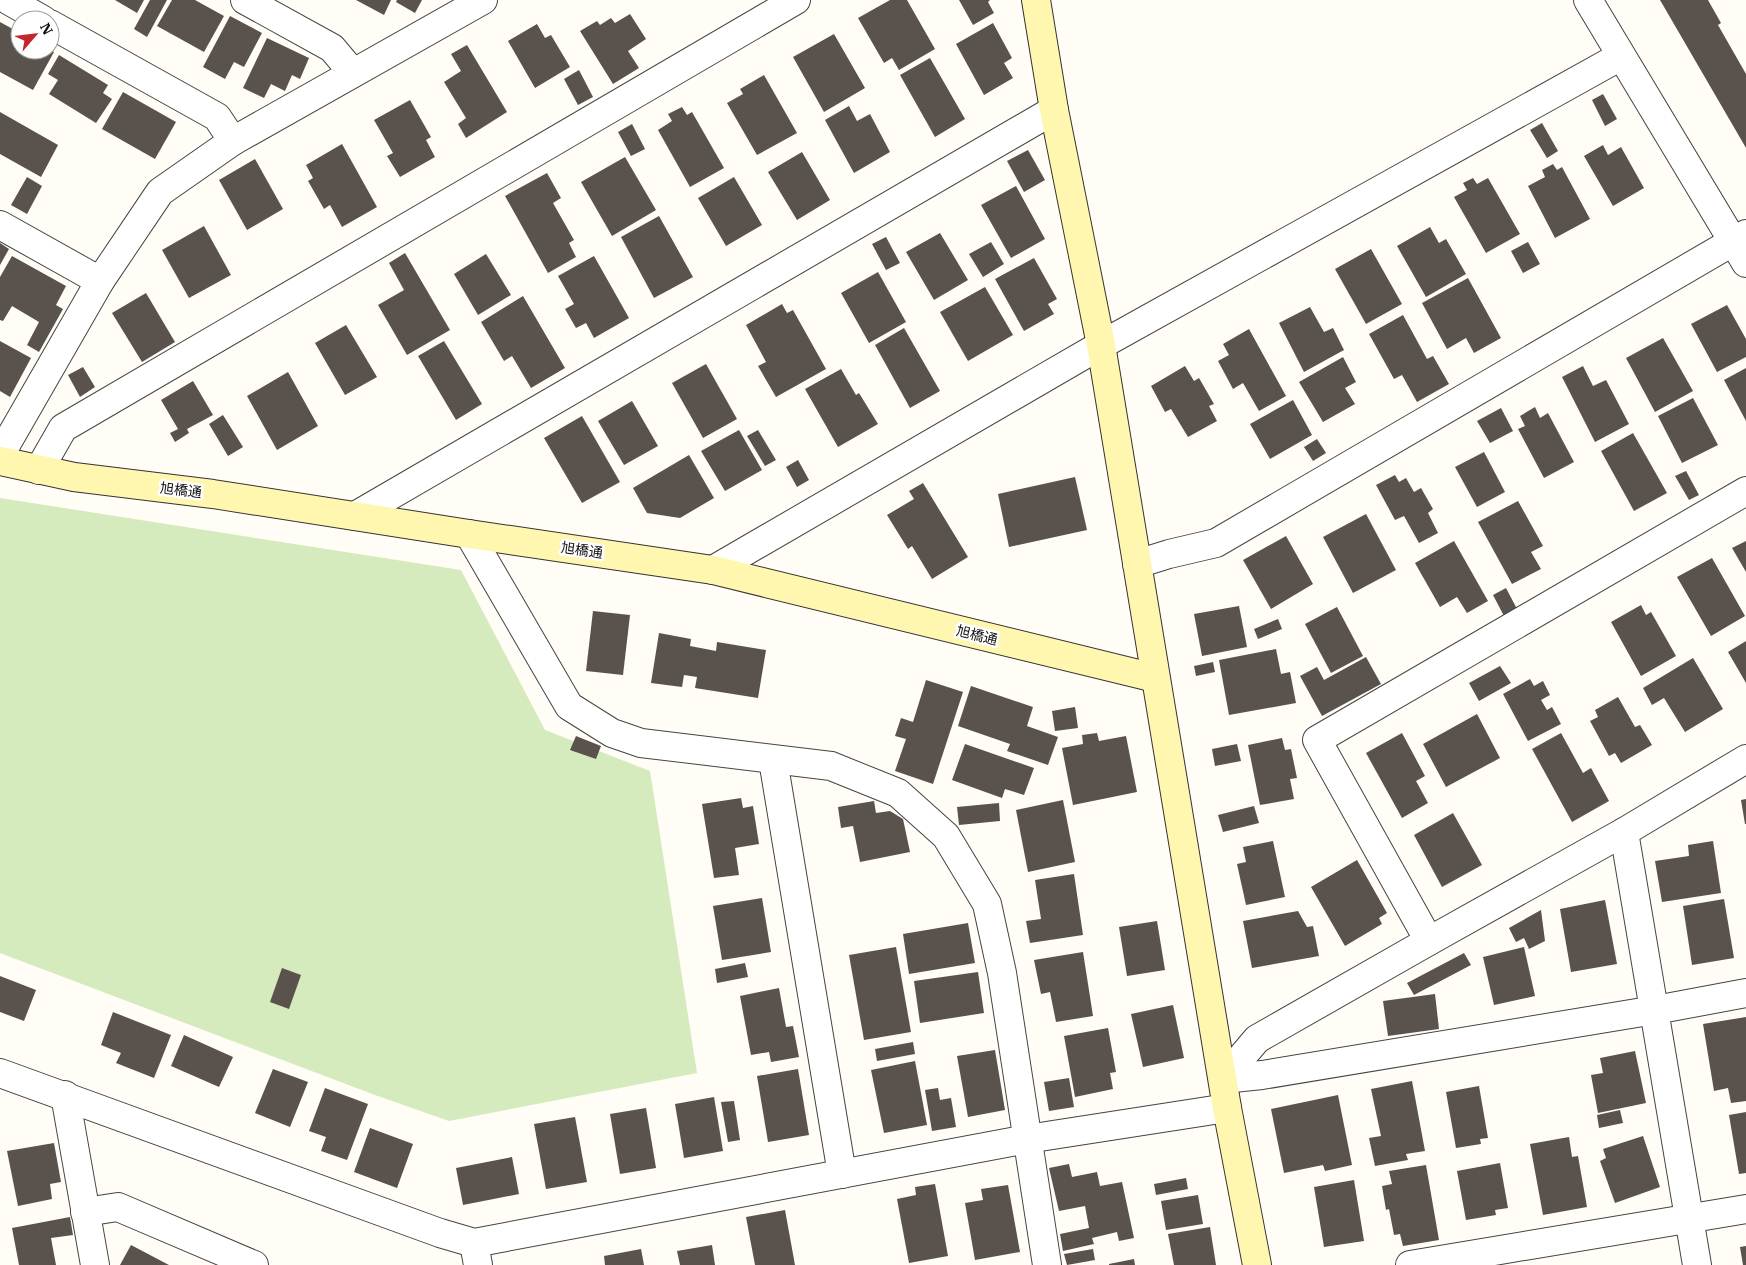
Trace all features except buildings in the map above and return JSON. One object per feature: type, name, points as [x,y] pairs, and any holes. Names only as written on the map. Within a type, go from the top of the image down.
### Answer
[{"type":"street","points":[[8,0],[26,10]]},
{"type":"street","points":[[245,0],[332,48],[353,74]]},
{"type":"street","points":[[0,455],[100,281],[160,192],[233,141],[483,0]]},
{"type":"street","points":[[39,470],[63,428],[796,0]]},
{"type":"street","points":[[1036,0],[1054,110],[1101,345],[1227,1108],[1257,1265]]},
{"type":"street","points":[[1138,564],[1216,543],[1742,246],[1621,56],[1588,0]]},
{"type":"street","points":[[60,30],[216,118],[233,141]]},
{"type":"street","points":[[713,570],[1101,345],[1621,56]]},
{"type":"street","points":[[355,516],[1054,110]]},
{"type":"street","points":[[0,225],[100,281]]},
{"type":"street","name":"旭橋通","points":[[0,461],[74,477],[213,494],[713,570],[1156,678]]},
{"type":"street","points":[[1429,940],[1317,740],[1746,491]]},
{"type":"street","points":[[469,534],[569,706],[612,733],[641,743],[831,766],[898,793],[946,836],[987,904],[1002,973],[1046,1265]]},
{"type":"street","points":[[1223,1079],[1257,1039],[1429,940],[1624,832],[1746,759]]},
{"type":"street","points":[[773,760],[842,1174]]},
{"type":"street","points":[[1624,832],[1697,1265]]},
{"type":"street","points":[[1223,1079],[1262,1075],[1655,1010],[1746,993]]},
{"type":"street","points":[[0,1073],[440,1233],[476,1254],[842,1174],[1027,1139],[1227,1108]]},
{"type":"street","points":[[65,1096],[95,1265]]},
{"type":"street","points":[[86,1212],[118,1207],[254,1265]]},
{"type":"street","points":[[1410,1265],[1690,1220],[1746,1209]]},
{"type":"green space","points":[[0,498],[461,570],[545,730],[650,771],[697,1073],[449,1121],[375,1095],[0,953]]}]
